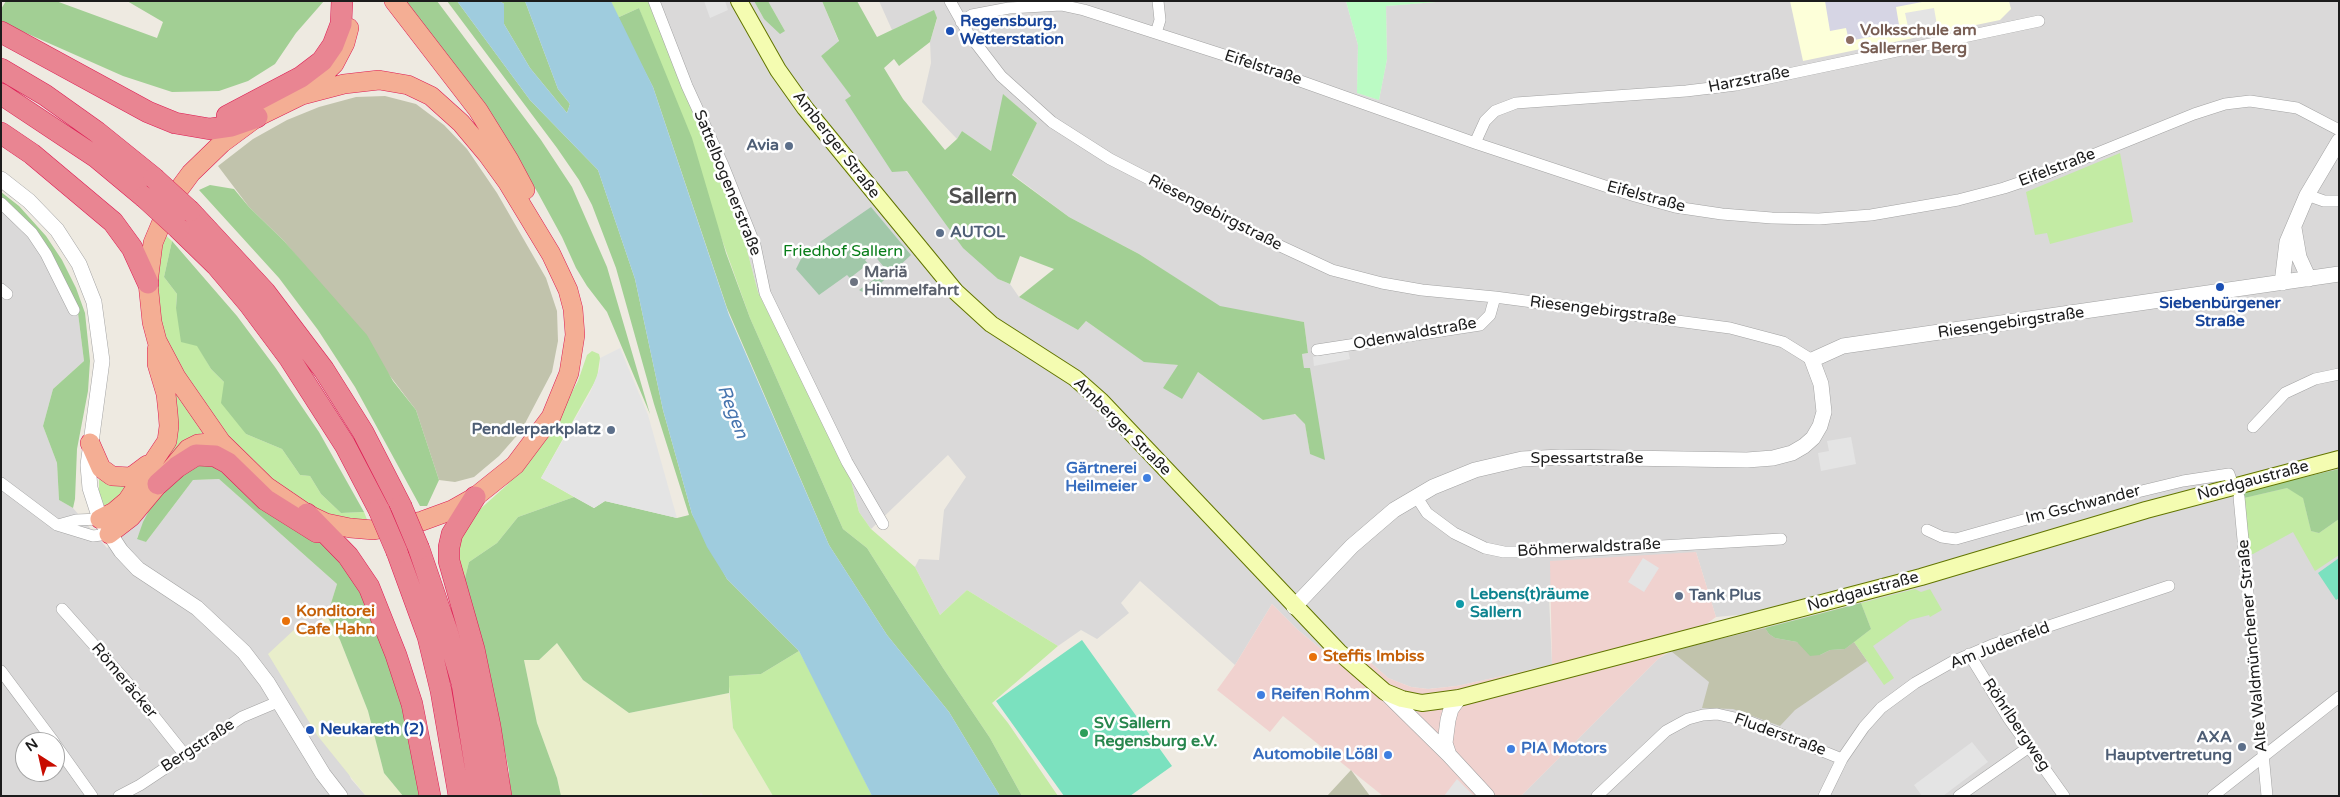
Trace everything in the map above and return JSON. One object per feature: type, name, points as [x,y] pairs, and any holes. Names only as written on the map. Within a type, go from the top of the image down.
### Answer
[{"type":"highway","points":[[174,123],[208,121],[229,115],[301,78],[322,61],[333,45],[341,24],[342,1]]},
{"type":"highway","points":[[302,95],[334,64],[341,52],[348,34],[350,1]]},
{"type":"highway","points":[[257,117],[206,157],[171,200],[153,243],[148,283],[152,322],[157,341],[176,377],[222,442],[266,486],[307,514],[326,523],[374,530],[422,522],[475,498],[515,465],[537,438],[551,416],[569,373],[575,335],[573,309],[568,290],[534,211],[509,160],[478,110],[394,1]]},
{"type":"highway","points":[[1,32],[148,112],[174,123],[210,129],[230,126],[257,117],[302,95],[344,84],[379,80],[408,84],[431,96],[461,123],[508,183],[551,254]]},
{"type":"highway","points":[[1,69],[45,95],[97,132],[154,178],[190,211],[265,292],[324,370],[363,432],[401,506],[419,549],[448,631],[462,683],[480,796]]},
{"type":"highway","points":[[1,94],[96,157],[179,229],[226,278],[290,359],[345,445],[379,510],[397,552],[432,655],[444,708],[459,796]]},
{"type":"highway","points":[[1,133],[32,154],[113,222],[132,248],[148,283]]},
{"type":"highway","points":[[105,526],[114,512],[127,501],[167,441],[169,426],[166,394],[157,364],[157,341]]},
{"type":"highway","points":[[105,526],[131,517],[188,449],[198,444],[222,442]]},
{"type":"highway","points":[[90,443],[101,468],[112,476],[120,478],[131,478],[161,452]]},
{"type":"highway","points":[[158,484],[177,467],[196,455],[215,456],[228,464],[266,500],[332,541]]},
{"type":"highway","points":[[475,498],[452,534],[449,547],[449,561],[474,649],[490,726],[501,796]]},
{"type":"highway","points":[[307,514],[348,556],[369,587],[381,615],[412,704],[430,796]]},
{"type":"main road","name":"Amberger Straße","points":[[739,1],[778,70],[806,108],[956,292],[991,324],[1076,378],[1101,401],[1294,607],[1339,652],[1385,692]]},
{"type":"main road","name":"Nordgaustraße","points":[[1385,692],[1422,703],[1459,698],[1921,578],[2236,491],[2339,459]]},
{"type":"street","name":"Sattelbogenerstraße","points":[[654,1],[687,86],[723,165],[755,245],[765,293],[847,462],[883,524]]},
{"type":"street","name":"Riesengebirgstraße","points":[[950,1],[960,22],[996,70],[1027,102],[1082,143],[1278,245],[1332,270],[1398,286],[1730,328],[1783,342],[1812,360],[1843,346],[2339,274]]},
{"type":"street","points":[[1156,33],[1160,20],[1158,1]]},
{"type":"street","name":"Eifelstraße","points":[[960,22],[972,15],[1009,8],[1061,5],[1116,19],[1635,196],[1675,207],[1722,214],[1772,218],[1819,219],[1912,210],[2004,188],[2048,173],[2194,114],[2225,104],[2250,101],[2297,108],[2339,130]]},
{"type":"street","name":"Harzstraße","points":[[1475,143],[1485,122],[1495,111],[1516,102],[1686,91],[1736,85],[2039,21]]},
{"type":"street","points":[[2282,283],[2287,242],[2307,195],[2339,141]]},
{"type":"street","points":[[1,179],[28,201],[56,230],[79,264],[94,302],[102,361],[88,465],[90,488],[105,526],[121,551],[138,569],[197,608],[254,663],[280,701],[323,774],[340,796]]},
{"type":"street","points":[[2307,195],[2324,201],[2339,201]]},
{"type":"street","points":[[1,203],[32,233],[46,254],[74,310]]},
{"type":"street","points":[[2294,228],[2299,257],[2309,279]]},
{"type":"street","name":"Odenwaldstraße","points":[[1317,350],[1480,325],[1490,315],[1495,297]]},
{"type":"street","name":"Spessartstraße","points":[[1294,607],[1352,546],[1387,516],[1416,496],[1453,478],[1475,470],[1522,460],[1561,457],[1747,460],[1773,458],[1792,453],[1813,438],[1820,426],[1824,412],[1821,384],[1812,360]]},
{"type":"street","points":[[2252,427],[2285,393],[2315,379],[2339,374]]},
{"type":"street","name":"Im Gschwander","points":[[1927,530],[1942,537],[1956,539],[2034,516],[2191,480],[2229,474],[2236,491]]},
{"type":"street","points":[[1,483],[57,525],[92,536],[105,526]]},
{"type":"street","name":"Alte Waldmünchener Straße","points":[[2236,491],[2267,796]]},
{"type":"street","name":"Böhmerwaldstraße","points":[[1416,496],[1427,513],[1454,533],[1485,548],[1504,552],[1559,552],[1781,539]]},
{"type":"street","points":[[57,525],[76,520],[105,526]]},
{"type":"street","name":"Am Judenfeld","points":[[1824,796],[1842,759],[1864,727],[1881,708],[1915,683],[1969,654],[2170,586]]},
{"type":"street","name":"Römeräcker","points":[[62,609],[126,681],[185,755]]},
{"type":"street","name":"Röhrlbergweg","points":[[1969,654],[2029,747],[2064,796]]},
{"type":"street","points":[[1,671],[46,732]]},
{"type":"street","name":"Amberger Straße","points":[[1385,692],[1449,755],[1487,796]]},
{"type":"street","points":[[1449,755],[1445,743],[1448,720],[1451,709],[1459,698]]},
{"type":"street","points":[[2212,796],[2339,698]]},
{"type":"street","name":"Bergstraße","points":[[119,796],[242,717],[280,701]]},
{"type":"street","name":"Fluderstraße","points":[[1597,796],[1666,731],[1688,719],[1703,715],[1716,714],[1748,721],[1842,759]]},
{"type":"street","points":[[1959,796],[2029,747]]},
{"type":"street","points":[[65,758],[92,796]]},
{"type":"shaded area","points":[[648,1],[754,1],[764,19],[785,31],[768,1],[822,1],[839,42],[821,56],[852,96],[846,100],[998,279],[1010,284],[1019,297],[1078,330],[1086,321],[1144,361],[1179,365],[1181,399],[1198,372],[1263,420],[1294,414],[1305,423],[1310,454],[1310,368],[1304,369],[1302,354],[1308,353],[1304,322],[1220,307],[1139,254],[1069,217],[1012,174],[1037,123],[1004,95],[991,151],[962,131],[957,139],[922,102],[931,63],[930,42],[937,19],[933,11],[892,30],[879,1],[1346,1],[1358,45],[1357,93],[1379,100],[1387,59],[1386,6],[1449,1],[2339,1],[2339,796],[1521,796],[1658,659],[1671,651],[1856,604],[1716,617],[1696,552],[1549,597],[1552,665],[1457,686],[1428,689],[1411,687],[1388,678],[1368,660],[1348,671],[1298,630],[1272,604],[1235,665],[1140,581],[1121,603],[1129,613],[1097,639],[1081,630],[1058,646],[967,590],[940,615],[915,567],[919,559],[939,560],[944,510],[966,477],[948,455],[871,529],[859,512],[850,477],[758,292],[741,227]]},
{"type":"shaded area","points":[[704,1],[725,1],[728,10],[710,18]]},
{"type":"shaded area","name":"Volksschule am Sallerner Berg","points":[[1790,1],[2009,1],[2011,9],[2000,20],[1803,61]]},
{"type":"shaded area","points":[[1825,1],[1922,2],[1896,7],[1900,31],[1849,41],[1846,28],[1830,31]]},
{"type":"shaded area","points":[[1934,8],[1938,31],[1910,36],[1905,13]]},
{"type":"shaded area","points":[[385,96],[416,104],[444,125],[467,149],[497,193],[546,278],[557,311],[558,341],[552,372],[521,431],[499,456],[474,477],[455,482],[439,480],[416,410],[319,283],[284,241],[249,207],[218,166],[253,139],[287,120],[319,107],[356,97]]},
{"type":"shaded area","points":[[1,198],[22,216],[78,313],[84,361],[53,389],[43,426],[57,463],[59,500],[73,508],[107,548],[129,530],[152,505],[137,538],[146,542],[193,480],[219,479],[337,584],[327,616],[300,634],[296,629],[351,779],[366,796],[1,796]]},
{"type":"shaded area","name":"Pendlerparkplatz","points":[[620,348],[648,415],[677,518],[605,501],[594,508],[541,478],[590,393],[600,368],[600,358]]},
{"type":"shaded area","points":[[1348,350],[1350,359],[1314,366],[1313,357]]},
{"type":"shaded area","points":[[1851,437],[1856,464],[1821,471],[1818,453],[1829,451],[1827,441]]},
{"type":"shaded area","points":[[1696,552],[1716,617],[1658,659],[1521,796],[1383,796],[1283,716],[1270,732],[1217,690],[1235,665],[1272,604],[1298,630],[1348,671],[1368,660],[1388,678],[1411,687],[1428,689],[1457,686],[1552,665],[1550,561]]},
{"type":"shaded area","points":[[1643,558],[1659,568],[1644,592],[1628,582]]},
{"type":"shaded area","points":[[327,616],[340,640],[368,711],[384,773],[403,796],[366,796],[317,735],[268,654],[296,628],[300,634]]},
{"type":"shaded area","points":[[1765,628],[1775,638],[1797,642],[1820,655],[1830,650],[1845,649],[1854,642],[1867,661],[1795,710],[1780,726],[1733,709],[1702,708],[1709,682],[1671,651]]},
{"type":"shaded area","points":[[557,643],[583,680],[629,713],[729,693],[733,728],[773,796],[704,796],[701,793],[698,796],[561,796],[557,778],[537,723],[524,660],[539,660]]},
{"type":"shaded area","points":[[1972,742],[1988,762],[1943,796],[1922,796],[1914,785]]},
{"type":"shaded area","points":[[1351,770],[1370,796],[1327,796]]},
{"type":"shaded area","points":[[1457,779],[1474,796],[1444,796]]},
{"type":"green space","points":[[6,1],[56,1],[157,38],[163,22],[127,1],[324,1],[296,33],[275,64],[248,81],[219,91],[172,92],[123,76],[1,22],[1,9]]},
{"type":"green space","points":[[405,1],[437,1],[541,140],[572,187],[607,267],[650,414],[607,312],[576,268],[562,237],[538,193],[487,111]]},
{"type":"green space","points":[[447,1],[457,1],[530,100],[598,170],[635,279],[663,410],[692,514],[727,579],[799,651],[761,674],[729,676],[729,693],[629,713],[583,680],[557,643],[539,660],[524,660],[537,723],[557,778],[561,796],[510,796],[509,771],[497,711],[462,590],[469,562],[497,543],[518,517],[574,497],[594,508],[605,501],[677,518],[689,515],[654,404],[616,268],[592,205],[579,180],[557,148]]},
{"type":"green space","points":[[500,1],[525,1],[558,89],[570,104],[567,113],[530,68],[504,24],[504,4]]},
{"type":"green space","points":[[611,1],[648,1],[741,227],[758,292],[850,477],[859,512],[871,529],[915,567],[940,615],[967,590],[1058,646],[992,703],[1058,796],[1022,796],[990,738],[867,548],[843,529],[750,318],[639,8],[617,18]]},
{"type":"green space","points":[[754,1],[768,1],[785,31],[780,34],[764,19]]},
{"type":"green space","points":[[822,1],[857,1],[877,37],[934,10],[937,18],[930,42],[899,66],[894,59],[884,68],[903,99],[945,150],[957,139],[962,131],[991,151],[1003,94],[1037,123],[1012,175],[1069,217],[1139,254],[1220,306],[1304,322],[1308,353],[1302,354],[1304,368],[1310,368],[1325,460],[1310,454],[1305,424],[1295,414],[1263,420],[1198,372],[1182,399],[1163,388],[1178,365],[1144,362],[1086,321],[1078,330],[1019,297],[1054,269],[1020,256],[1010,284],[998,279],[963,248],[907,171],[892,172],[845,100],[851,96],[821,56],[839,41]]},
{"type":"green space","points":[[1346,1],[1449,1],[1386,6],[1387,59],[1379,100],[1357,93],[1358,45]]},
{"type":"green space","points":[[639,8],[692,138],[726,253],[750,318],[843,529],[867,548],[990,738],[1022,796],[1000,796],[949,712],[887,635],[829,545],[727,308],[653,87],[617,18]]},
{"type":"green space","points":[[2120,153],[2133,222],[2050,244],[2047,233],[2035,235],[2026,192]]},
{"type":"green space","points":[[210,185],[234,189],[249,207],[284,241],[367,335],[393,381],[416,410],[439,480],[427,506],[420,506],[355,387],[318,330],[279,278],[199,190]]},
{"type":"green space","points":[[1,192],[19,206],[46,236],[62,260],[76,288],[85,313],[90,361],[88,391],[77,449],[73,508],[59,500],[57,463],[43,426],[53,389],[84,361],[78,313],[67,284],[1,198]]},
{"type":"green space","name":"Friedhof Sallern","points":[[871,207],[911,255],[868,295],[859,290],[879,276],[877,272],[884,267],[873,254],[865,260],[868,264],[850,278],[847,275],[819,295],[796,269],[804,253]]},
{"type":"green space","points":[[163,233],[172,241],[164,277],[177,294],[176,308],[211,369],[224,382],[246,434],[282,449],[300,475],[310,476],[321,494],[341,513],[364,512],[368,522],[342,519],[323,513],[282,491],[233,444],[179,370],[161,328],[154,286]]},
{"type":"green space","points":[[172,241],[237,316],[275,367],[319,432],[364,512],[341,513],[321,494],[310,476],[300,475],[282,449],[246,434],[221,403],[224,382],[211,369],[197,346],[181,342],[176,308],[177,294],[164,277]]},
{"type":"green space","points":[[592,351],[599,354],[600,358],[597,378],[541,478],[574,497],[518,517],[497,543],[469,562],[462,590],[456,572],[459,528],[507,485],[528,460],[561,412],[578,381],[587,355]]},
{"type":"green space","points":[[171,387],[205,432],[192,437],[129,506],[177,420],[177,410]]},
{"type":"green space","points":[[190,465],[216,465],[327,545],[364,596],[401,699],[422,796],[403,796],[384,773],[368,711],[340,640],[327,616],[337,584],[219,479],[193,480],[146,542],[137,539],[152,505]]},
{"type":"green space","points":[[2339,469],[2339,519],[2319,533],[2311,531],[2303,498],[2287,488],[2244,498],[2241,492]]},
{"type":"green space","points":[[100,478],[127,483],[128,488],[107,507],[103,505],[99,491]]},
{"type":"green space","points":[[2287,488],[2303,497],[2311,531],[2319,533],[2339,519],[2339,555],[2315,571],[2293,532],[2253,554],[2248,554],[2244,498]]},
{"type":"green space","points":[[2339,558],[2339,598],[2336,600],[2318,573]]},
{"type":"green space","points":[[1915,589],[1921,592],[1930,589],[1942,610],[1930,617],[1929,615],[1910,620],[1873,646],[1894,678],[1884,685],[1854,642],[1871,629],[1861,603]]},
{"type":"green space","points":[[1861,603],[1871,629],[1845,649],[1830,650],[1820,655],[1810,656],[1797,642],[1775,638],[1765,628]]},
{"type":"green space","name":"SV Sallern Regensburg e.V.","points":[[1082,640],[1172,766],[1130,796],[1064,796],[996,701]]},
{"type":"green space","points":[[799,651],[826,701],[872,796],[773,796],[733,728],[728,676],[761,674]]},
{"type":"water","name":"Regen","points":[[457,1],[500,1],[504,4],[504,24],[530,68],[567,113],[570,104],[558,89],[525,1],[611,1],[653,87],[729,315],[829,545],[887,635],[949,712],[1000,796],[872,796],[799,651],[727,579],[707,547],[692,514],[663,410],[635,279],[598,170],[530,100]]},
{"type":"place","name":"Regensburg, Wetterstation","points":[[950,31]]},
{"type":"place","name":"Volksschule am Sallerner Berg","points":[[1850,40]]},
{"type":"place","name":"Avia","points":[[789,146]]},
{"type":"place","name":"AUTOL","points":[[940,233]]},
{"type":"place","name":"Mariä Himmelfahrt","points":[[854,282]]},
{"type":"place","name":"Siebenbürgener Straße","points":[[2220,287]]},
{"type":"place","name":"Pendlerparkplatz","points":[[611,430]]},
{"type":"place","name":"Gärtnerei Heilmeier","points":[[1147,478]]},
{"type":"place","name":"Tank Plus","points":[[1679,596]]},
{"type":"place","name":"Lebens(t)räume Sallern","points":[[1460,604]]},
{"type":"place","name":"Konditorei Cafe Hahn","points":[[286,621]]},
{"type":"place","name":"Steffis Imbiss","points":[[1313,657]]},
{"type":"place","name":"Reifen Rohm","points":[[1261,695]]},
{"type":"place","name":"Neukareth (2)","points":[[310,730]]},
{"type":"place","name":"SV Sallern Regensburg e.V.","points":[[1084,733]]},
{"type":"place","name":"AXA Hauptvertretung","points":[[2242,747]]},
{"type":"place","name":"PIA Motors","points":[[1511,749]]},
{"type":"place","name":"Automobile Lößl","points":[[1388,755]]},
{"type":"district","name":"Sallern","points":[[983,197]]}]
